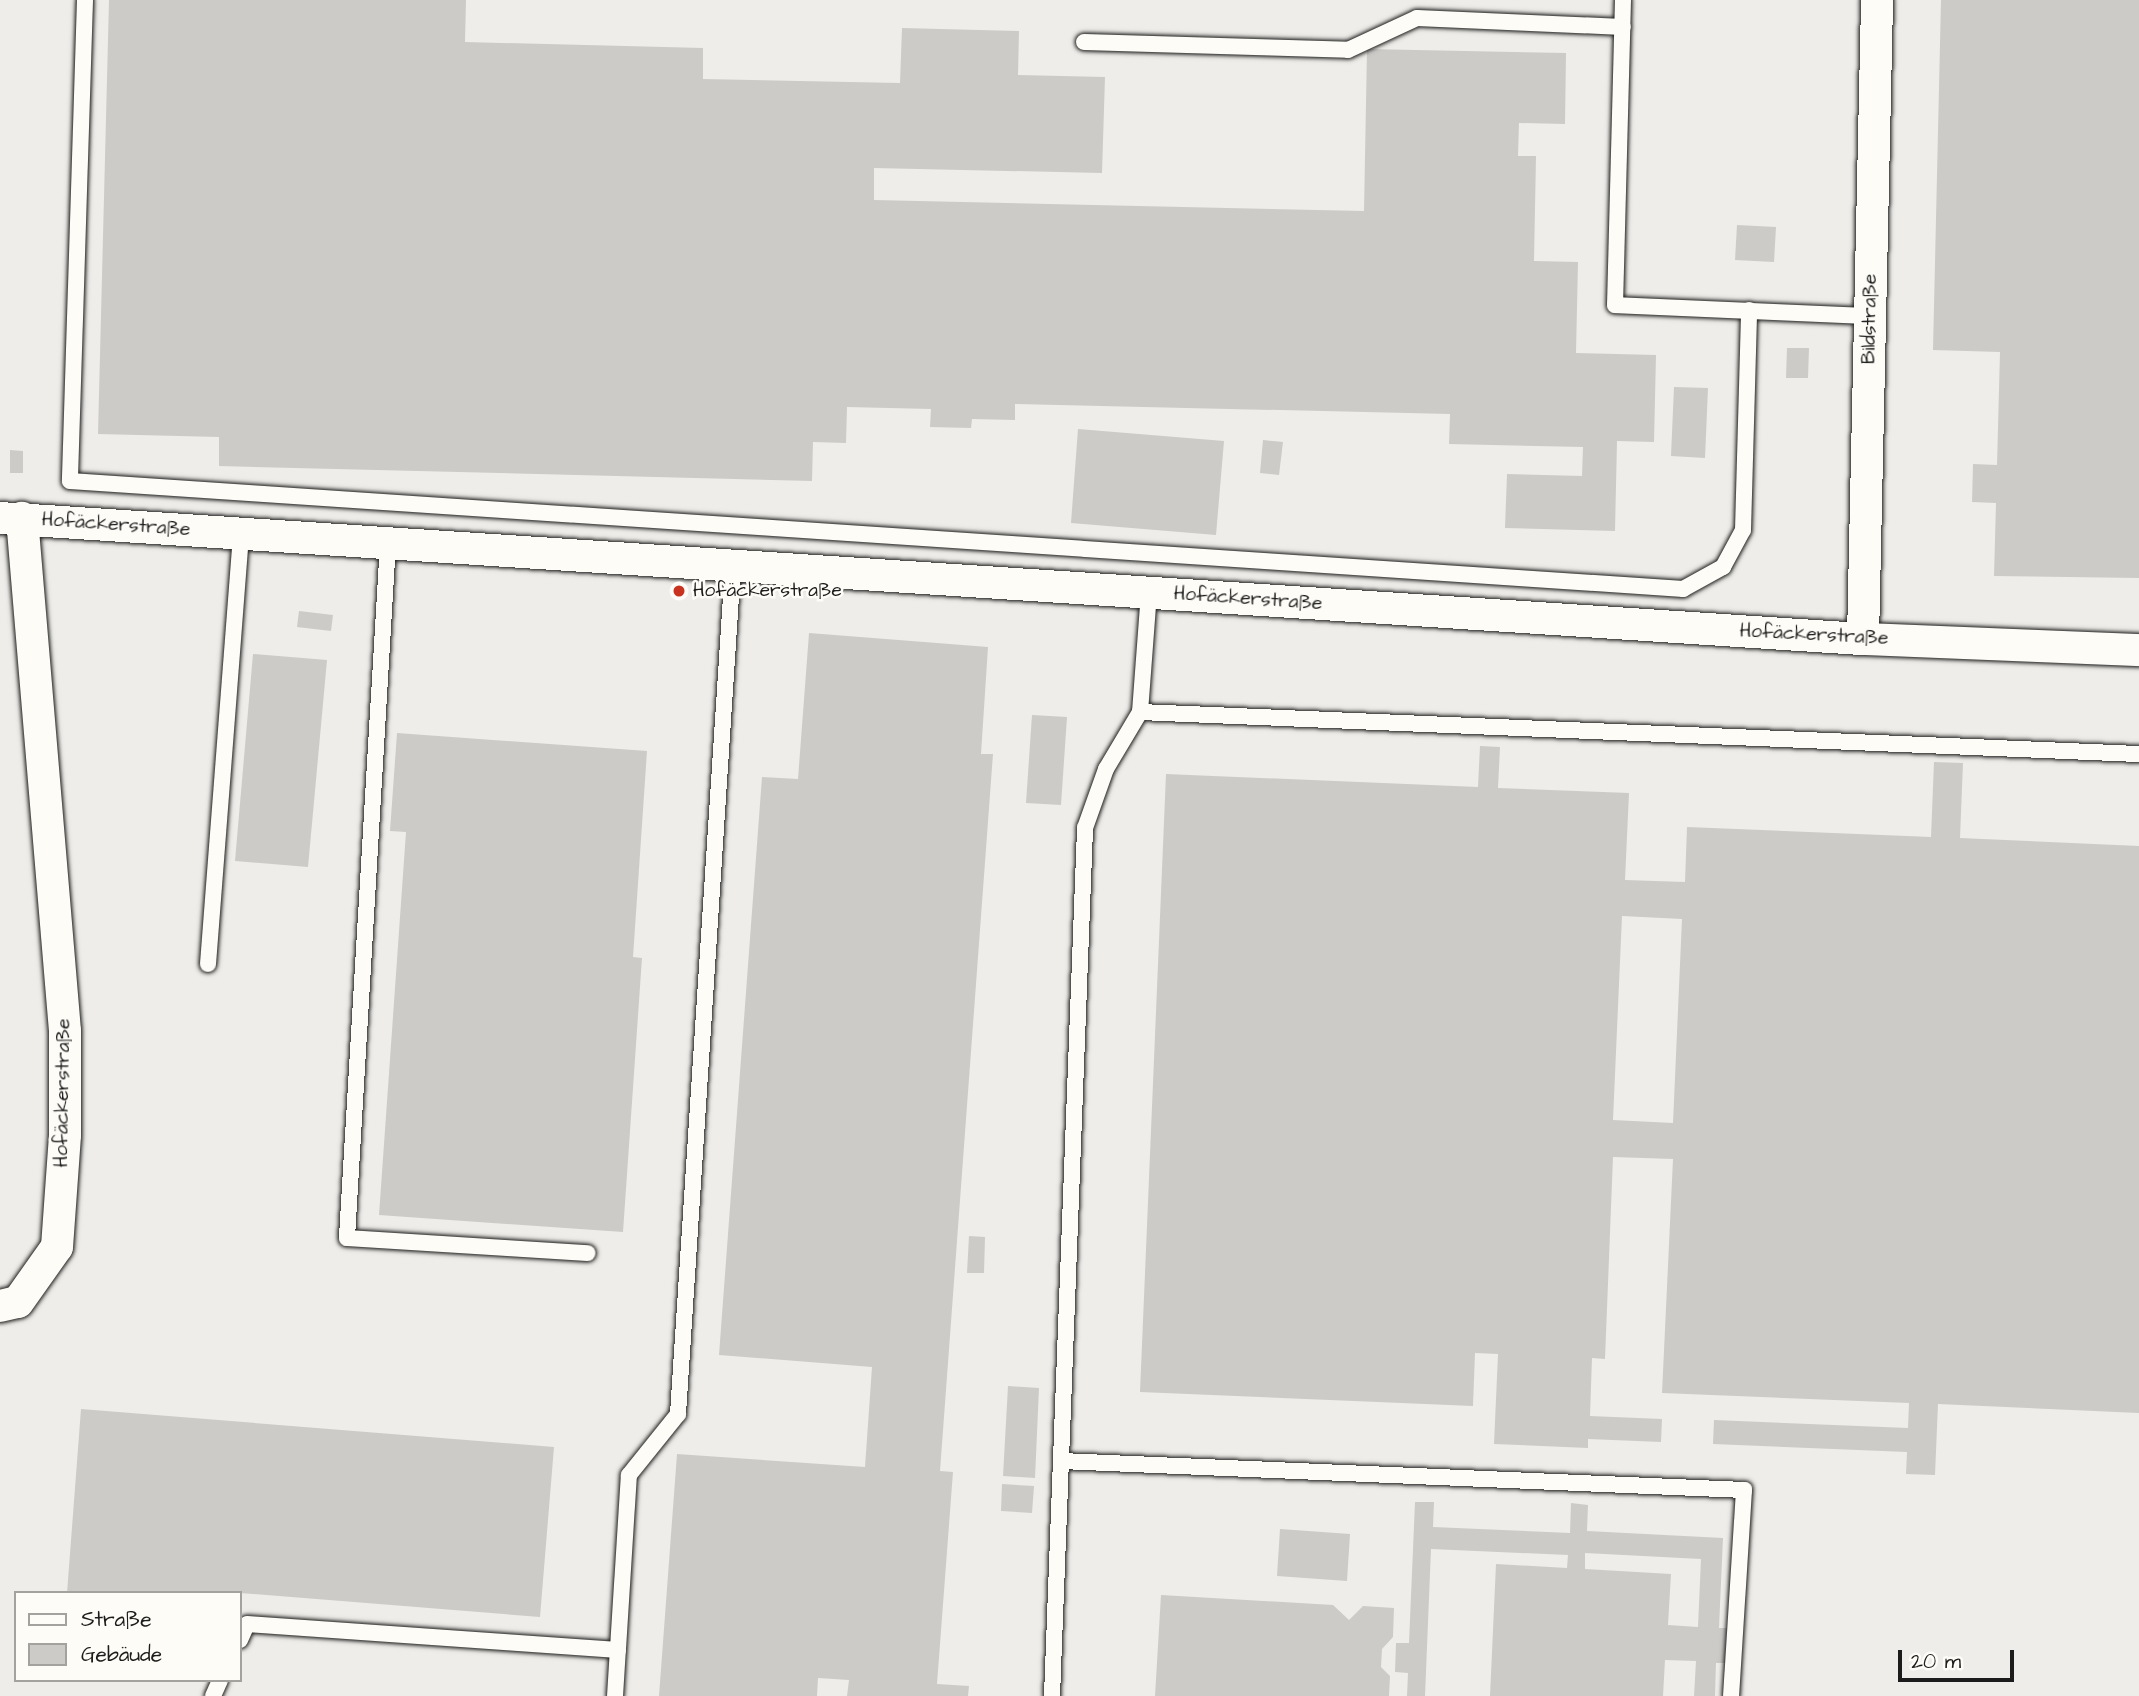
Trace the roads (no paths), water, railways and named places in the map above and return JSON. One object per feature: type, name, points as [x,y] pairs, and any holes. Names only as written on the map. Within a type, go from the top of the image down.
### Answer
[{"type":"street","name":"Bildstraße","points":[[1863,639],[1877,0]]},
{"type":"street","name":"Hofäckerstraße","points":[[0,1306],[18,1302],[57,1247],[65,1135],[65,1031],[11,518],[1863,639],[2139,650]]},
{"type":"lane","points":[[85,0],[70,481],[1683,589],[1723,568],[1743,530],[1749,310]]},
{"type":"lane","points":[[1623,0],[1615,305],[1870,316]]},
{"type":"lane","points":[[1084,42],[1348,50],[1417,18],[1623,27]]},
{"type":"lane","points":[[208,964],[241,533]]},
{"type":"lane","points":[[388,543],[346,1238],[588,1253]]},
{"type":"lane","points":[[615,1696],[629,1475],[678,1414],[733,565]]},
{"type":"lane","points":[[1052,1696],[1085,828],[1106,769],[1140,712],[1149,592]]},
{"type":"lane","points":[[1140,712],[2139,754]]},
{"type":"lane","points":[[1061,1461],[1744,1490],[1731,1696]]},
{"type":"lane","points":[[242,1635],[247,1624],[618,1650]]},
{"type":"place","name":"Hofäckerstraße","points":[[679,591]]}]
